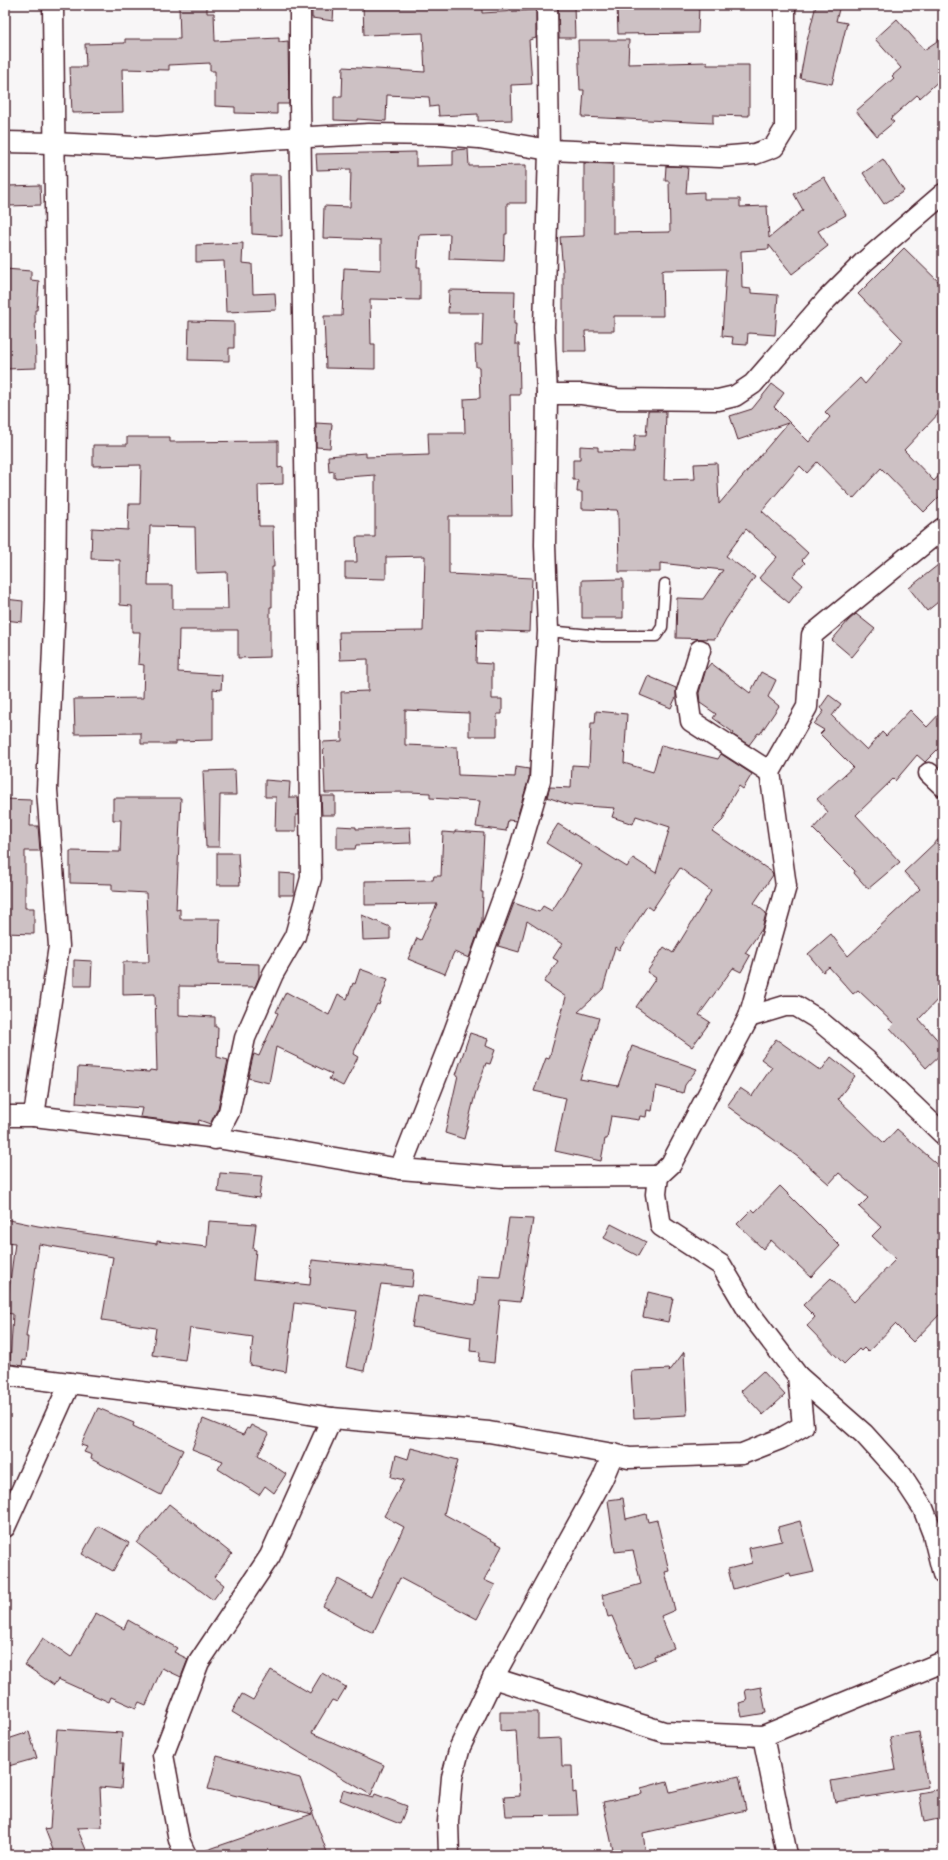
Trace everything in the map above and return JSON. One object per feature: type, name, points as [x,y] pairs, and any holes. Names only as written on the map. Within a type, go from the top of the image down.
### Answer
[{"type":"street","points":[[34,1116],[59,946],[47,790],[55,601],[57,401],[53,143],[53,5]]},
{"type":"street","points":[[216,1139],[229,1112],[245,1038],[273,974],[295,936],[310,878],[300,5]]},
{"type":"street","points":[[400,1169],[453,1036],[515,865],[540,780],[548,631],[545,545],[547,394],[544,327],[549,150],[547,5]]},
{"type":"street","points":[[5,142],[155,148],[369,134],[440,135],[479,138],[549,150],[720,157],[754,154],[774,147],[785,129],[785,5]]},
{"type":"street","points":[[547,394],[582,394],[625,400],[718,400],[735,396],[753,384],[827,299],[864,262],[943,194]]},
{"type":"street","points":[[943,528],[812,635],[807,708],[770,772],[786,886],[749,1017],[671,1164],[658,1176],[656,1194],[661,1226],[721,1265],[749,1312],[798,1376],[864,1434],[902,1476],[923,1508],[933,1534],[943,1574]]},
{"type":"street","points":[[700,650],[687,692],[691,721],[770,772]]},
{"type":"street","points":[[749,1017],[785,1006],[796,1006],[816,1018],[866,1060],[943,1134]]},
{"type":"street","points":[[5,1116],[34,1116],[216,1139],[400,1169],[501,1176],[658,1176]]},
{"type":"street","points":[[5,1375],[271,1408],[332,1418],[489,1432],[629,1458],[742,1454],[780,1439],[803,1426],[798,1376]]},
{"type":"street","points":[[5,1527],[70,1383]]},
{"type":"street","points":[[186,1855],[179,1840],[163,1755],[199,1662],[270,1556],[332,1418]]},
{"type":"street","points":[[449,1855],[448,1822],[452,1777],[460,1747],[493,1678],[602,1480],[613,1454]]},
{"type":"street","points":[[493,1678],[664,1732],[763,1736],[943,1662]]},
{"type":"street","points":[[763,1736],[787,1855]]},
{"type":"lane","points":[[548,631],[602,636],[656,636],[662,627],[665,584]]},
{"type":"building","points":[[179,5],[207,5],[207,13],[214,13],[215,41],[279,38],[279,42],[288,41],[289,104],[277,104],[277,114],[235,113],[235,107],[215,106],[215,71],[210,71],[210,63],[169,65],[169,70],[122,69],[123,112],[72,113],[70,67],[86,67],[85,44],[125,43],[125,39],[180,39]]},
{"type":"building","points":[[312,5],[334,5],[333,21],[312,18]]},
{"type":"building","points":[[363,5],[470,5],[470,8],[482,8],[482,13],[536,10],[536,38],[529,40],[532,84],[511,85],[512,120],[478,121],[478,114],[439,116],[438,106],[430,107],[429,97],[387,95],[386,121],[357,119],[357,121],[334,120],[334,97],[342,97],[343,67],[425,72],[423,33],[364,35]]},
{"type":"building","points":[[558,5],[574,5],[575,38],[559,38]]},
{"type":"building","points":[[617,5],[699,5],[698,33],[618,34]]},
{"type":"building","points":[[816,5],[840,5],[836,21],[847,23],[832,84],[800,78],[806,45]]},
{"type":"building","points":[[897,19],[924,50],[943,37],[943,77],[920,98],[917,95],[890,119],[894,122],[877,136],[856,111],[894,78],[892,76],[901,68],[875,39]]},
{"type":"building","points":[[578,40],[629,40],[628,64],[707,62],[707,65],[749,65],[749,116],[713,115],[713,123],[582,117],[584,90],[580,90]]},
{"type":"building","points":[[468,149],[469,166],[526,165],[526,203],[507,203],[507,234],[505,234],[504,261],[449,259],[450,234],[419,235],[417,267],[420,267],[420,300],[370,299],[371,344],[375,344],[375,369],[326,368],[324,316],[342,316],[344,268],[381,270],[381,240],[323,238],[324,206],[350,207],[351,169],[317,170],[316,154],[416,152],[416,166],[453,165],[453,150]]},
{"type":"building","points":[[883,159],[904,191],[884,204],[863,173]]},
{"type":"building","points":[[584,163],[613,164],[613,233],[670,232],[669,181],[665,181],[666,166],[688,167],[686,193],[704,192],[704,199],[740,199],[740,207],[767,206],[769,238],[803,210],[794,194],[824,177],[846,215],[818,231],[828,246],[792,274],[769,245],[769,249],[741,251],[742,288],[751,289],[751,293],[778,295],[775,335],[748,333],[747,345],[732,344],[733,337],[722,336],[726,269],[665,270],[662,271],[663,316],[614,316],[614,331],[585,331],[586,351],[563,351],[563,271],[560,237],[584,236]]},
{"type":"building","points":[[251,175],[281,175],[282,236],[252,234]]},
{"type":"building","points":[[40,185],[41,205],[8,206],[8,186]]},
{"type":"building","points":[[243,243],[242,263],[252,264],[253,294],[275,293],[276,310],[226,312],[224,261],[196,262],[196,245]]},
{"type":"building","points":[[904,248],[943,286],[943,409],[904,450],[934,481],[943,471],[943,493],[924,512],[881,468],[853,499],[817,462],[807,473],[800,466],[762,511],[808,553],[802,560],[805,563],[793,576],[803,585],[789,603],[759,578],[777,557],[746,529],[726,556],[755,577],[726,619],[715,639],[676,638],[677,598],[703,599],[723,570],[660,563],[660,572],[619,572],[617,510],[582,509],[582,492],[577,492],[578,480],[573,480],[573,460],[580,460],[580,446],[598,447],[598,451],[634,452],[635,435],[646,435],[648,411],[666,411],[664,480],[695,479],[694,464],[717,463],[719,504],[788,423],[738,440],[730,416],[752,409],[772,384],[784,393],[774,407],[809,442],[830,417],[825,412],[860,378],[865,384],[903,340],[858,294]]},
{"type":"building","points":[[5,269],[31,271],[31,280],[39,281],[37,310],[35,310],[36,368],[5,369]]},
{"type":"building","points":[[449,290],[515,291],[514,324],[516,324],[515,344],[519,344],[520,395],[510,395],[512,516],[449,516],[449,574],[532,578],[530,632],[477,630],[476,663],[492,664],[492,699],[502,699],[502,714],[497,714],[497,736],[469,736],[469,713],[405,710],[405,745],[457,747],[458,775],[515,777],[516,767],[529,769],[529,778],[516,821],[508,820],[506,831],[476,827],[480,801],[430,798],[430,793],[325,793],[323,742],[342,741],[341,692],[368,691],[368,659],[340,660],[339,632],[423,631],[425,556],[386,557],[386,579],[345,578],[345,562],[357,562],[356,537],[375,537],[375,475],[334,478],[334,471],[329,472],[328,456],[366,453],[366,457],[429,455],[428,433],[465,433],[464,399],[480,398],[479,367],[476,367],[475,345],[482,345],[483,313],[448,313]]},
{"type":"building","points":[[189,321],[234,322],[234,348],[229,348],[229,361],[188,360]]},
{"type":"building","points":[[316,423],[332,424],[330,448],[316,447]]},
{"type":"building","points":[[127,437],[170,437],[170,442],[278,441],[278,468],[283,467],[283,484],[258,485],[259,526],[273,526],[274,567],[272,567],[272,607],[270,607],[270,657],[238,658],[238,630],[179,630],[178,672],[222,675],[221,690],[213,689],[213,740],[176,741],[176,744],[141,744],[141,733],[75,734],[74,699],[143,698],[144,665],[138,664],[140,632],[132,632],[132,606],[120,605],[120,560],[91,559],[92,528],[128,530],[129,504],[140,504],[141,465],[93,466],[93,445],[127,445]],"holes":[[[150,526],[195,527],[196,573],[227,572],[228,609],[173,609],[173,585],[148,585]]]},
{"type":"building","points":[[943,561],[943,598],[927,611],[909,588]]},
{"type":"building","points":[[623,579],[623,618],[582,618],[582,580]]},
{"type":"building","points":[[5,599],[23,601],[22,622],[5,620]]},
{"type":"building","points":[[856,614],[875,629],[852,657],[832,640]]},
{"type":"building","points":[[711,663],[750,693],[761,672],[776,680],[768,697],[779,706],[760,734],[758,733],[749,745],[733,735],[734,733],[713,718],[716,714],[700,703],[699,693],[706,669]]},
{"type":"building","points":[[648,676],[676,688],[676,697],[671,708],[640,695]]},
{"type":"building","points":[[829,695],[841,704],[832,716],[867,750],[882,732],[886,736],[910,710],[927,727],[943,710],[943,744],[925,762],[917,755],[895,781],[893,779],[856,815],[900,862],[868,889],[854,873],[855,871],[813,829],[828,812],[817,799],[853,767],[820,734],[824,730],[814,724],[824,711],[820,708]]},
{"type":"building","points":[[596,711],[627,714],[624,763],[653,772],[661,745],[718,759],[721,754],[752,774],[743,789],[739,786],[730,801],[723,820],[712,831],[772,872],[773,875],[754,903],[766,913],[762,929],[745,953],[750,956],[741,972],[733,968],[699,1015],[710,1022],[692,1047],[636,1007],[656,978],[647,972],[664,947],[673,953],[711,891],[680,868],[652,910],[647,906],[619,950],[615,947],[603,989],[578,1012],[599,1018],[580,1079],[618,1086],[632,1046],[697,1069],[685,1085],[683,1093],[656,1086],[652,1111],[647,1110],[646,1117],[640,1116],[639,1120],[611,1116],[601,1161],[555,1151],[566,1098],[534,1091],[546,1058],[549,1059],[566,997],[544,982],[558,961],[553,958],[562,944],[527,921],[519,952],[498,946],[514,903],[539,912],[543,906],[552,911],[581,865],[546,843],[558,824],[627,867],[633,858],[656,873],[670,827],[636,816],[633,824],[612,817],[615,808],[570,805],[547,797],[550,787],[571,788],[572,765],[589,766],[591,723],[595,723]]},
{"type":"building","points":[[235,770],[236,795],[220,795],[219,847],[206,847],[203,771]]},
{"type":"building","points":[[265,780],[290,782],[289,797],[298,797],[299,815],[296,815],[296,831],[275,831],[276,797],[265,797]]},
{"type":"building","points":[[321,796],[335,796],[335,815],[322,815]]},
{"type":"building","points":[[113,798],[181,798],[176,910],[180,909],[180,919],[220,919],[219,963],[259,964],[259,977],[255,987],[179,986],[179,1015],[215,1017],[215,1027],[218,1027],[217,1057],[228,1060],[218,1108],[210,1124],[199,1120],[198,1124],[140,1117],[142,1108],[76,1103],[78,1067],[149,1072],[150,1070],[157,1071],[155,994],[123,995],[123,962],[149,962],[146,893],[112,891],[112,884],[70,883],[70,851],[120,852],[121,820],[113,820]]},
{"type":"building","points":[[5,799],[31,800],[30,826],[38,826],[40,851],[25,851],[25,908],[34,908],[34,934],[5,933]]},
{"type":"building","points":[[337,826],[356,827],[356,829],[410,827],[411,843],[356,845],[355,849],[337,849]]},
{"type":"building","points":[[455,831],[484,833],[481,892],[483,892],[482,921],[469,958],[454,952],[445,974],[408,959],[417,938],[421,940],[437,904],[365,905],[365,881],[433,880],[434,876],[441,876],[443,832],[455,833]]},
{"type":"building","points":[[943,835],[943,994],[919,1019],[943,1046],[943,1052],[926,1068],[890,1028],[894,1024],[858,990],[853,994],[829,967],[823,972],[808,954],[831,934],[848,956],[920,889],[904,872]]},
{"type":"building","points":[[217,853],[238,853],[240,885],[217,885]]},
{"type":"building","points":[[279,873],[295,874],[294,895],[279,895]]},
{"type":"building","points":[[362,915],[390,927],[390,939],[363,940]]},
{"type":"building","points":[[74,960],[92,961],[91,986],[74,986]]},
{"type":"building","points":[[360,969],[388,979],[379,1005],[377,1004],[353,1054],[358,1057],[343,1086],[329,1079],[332,1074],[276,1047],[269,1083],[248,1078],[254,1054],[259,1056],[278,1013],[276,1012],[286,992],[329,1015],[338,994],[347,999],[353,983],[355,984]]},
{"type":"building","points":[[470,1033],[488,1039],[486,1046],[495,1050],[490,1064],[486,1063],[475,1095],[464,1139],[445,1133],[458,1075],[456,1075]]},
{"type":"building","points":[[776,1039],[821,1071],[831,1057],[855,1076],[838,1099],[884,1143],[897,1129],[943,1169],[943,1311],[913,1342],[895,1324],[868,1352],[864,1348],[861,1351],[859,1349],[844,1364],[807,1326],[815,1317],[803,1305],[831,1278],[854,1302],[896,1259],[872,1236],[881,1227],[859,1207],[868,1198],[839,1173],[829,1184],[798,1157],[727,1106],[740,1088],[752,1096],[772,1067],[761,1059]]},
{"type":"building","points":[[220,1173],[262,1176],[259,1198],[218,1192]]},
{"type":"building","points":[[780,1186],[840,1246],[811,1277],[771,1240],[763,1249],[737,1224],[752,1209],[755,1212]]},
{"type":"building","points":[[509,1218],[533,1219],[520,1302],[500,1300],[494,1363],[479,1361],[480,1352],[470,1351],[471,1337],[412,1327],[417,1295],[476,1305],[478,1276],[500,1277]]},
{"type":"building","points":[[5,1219],[38,1226],[157,1244],[157,1241],[207,1247],[209,1221],[256,1224],[253,1249],[256,1250],[253,1279],[310,1285],[312,1260],[414,1270],[412,1287],[381,1284],[364,1371],[346,1367],[357,1311],[294,1303],[286,1372],[250,1365],[253,1337],[190,1328],[185,1360],[152,1355],[156,1328],[102,1320],[113,1257],[39,1244],[26,1337],[28,1337],[26,1361],[23,1360],[22,1366],[10,1364],[13,1314],[6,1313],[15,1243],[5,1242]]},
{"type":"building","points":[[611,1224],[646,1242],[638,1256],[604,1238]]},
{"type":"building","points":[[648,1292],[673,1298],[668,1322],[643,1317]]},
{"type":"building","points":[[684,1352],[687,1415],[634,1418],[631,1371],[670,1369],[669,1372]]},
{"type":"building","points":[[763,1371],[785,1395],[763,1415],[741,1391]]},
{"type":"building","points":[[98,1408],[134,1423],[133,1426],[183,1450],[161,1495],[91,1459],[92,1455],[84,1452],[87,1447],[81,1445]]},
{"type":"building","points":[[203,1419],[243,1435],[247,1428],[249,1429],[251,1425],[269,1434],[258,1455],[286,1474],[274,1493],[265,1486],[259,1495],[218,1469],[223,1461],[192,1449]]},
{"type":"building","points":[[411,1448],[458,1460],[444,1514],[502,1546],[484,1580],[495,1585],[477,1619],[400,1578],[373,1633],[323,1606],[338,1579],[371,1597],[404,1527],[384,1516],[404,1480],[391,1477],[396,1455],[408,1459]]},
{"type":"building","points":[[623,1498],[626,1519],[646,1514],[648,1522],[657,1520],[669,1571],[665,1572],[675,1610],[661,1616],[674,1648],[654,1656],[655,1659],[634,1668],[612,1616],[608,1617],[602,1595],[641,1584],[633,1550],[615,1552],[608,1500]]},
{"type":"building","points":[[169,1504],[232,1554],[214,1577],[224,1585],[213,1600],[137,1543]]},
{"type":"building","points":[[800,1521],[814,1572],[791,1577],[790,1573],[733,1589],[728,1569],[752,1563],[749,1548],[782,1541],[778,1527]]},
{"type":"building","points":[[98,1526],[129,1543],[113,1571],[82,1554]]},
{"type":"building","points":[[96,1613],[124,1629],[128,1620],[177,1648],[174,1652],[188,1659],[181,1677],[162,1668],[146,1705],[139,1702],[136,1708],[111,1697],[109,1702],[58,1679],[54,1685],[25,1665],[43,1638],[71,1657]]},
{"type":"building","points":[[271,1670],[310,1693],[322,1673],[346,1687],[337,1702],[332,1700],[312,1733],[384,1765],[371,1795],[232,1712],[242,1694],[253,1700]]},
{"type":"building","points":[[761,1687],[766,1713],[742,1717],[739,1703],[747,1701],[745,1690]]},
{"type":"building","points":[[500,1712],[538,1712],[538,1739],[561,1738],[562,1766],[572,1766],[573,1793],[576,1792],[578,1815],[506,1816],[504,1797],[520,1796],[516,1730],[500,1731]]},
{"type":"building","points":[[57,1729],[122,1733],[120,1764],[123,1764],[121,1789],[100,1787],[102,1827],[77,1828],[87,1852],[78,1855],[55,1855],[45,1829],[50,1828]]},
{"type":"building","points":[[29,1732],[37,1758],[5,1767],[5,1740]]},
{"type":"building","points":[[919,1732],[928,1787],[835,1802],[831,1781],[896,1770],[890,1737]]},
{"type":"building","points":[[217,1756],[300,1778],[328,1855],[201,1855],[201,1852],[312,1814],[208,1789]]},
{"type":"building","points":[[739,1776],[746,1810],[643,1833],[646,1855],[614,1855],[603,1802],[642,1794],[641,1788],[667,1781],[670,1792]]},
{"type":"building","points":[[943,1789],[943,1818],[924,1822],[919,1793]]},
{"type":"building","points":[[343,1790],[373,1798],[375,1794],[407,1806],[400,1824],[340,1800]]}]
